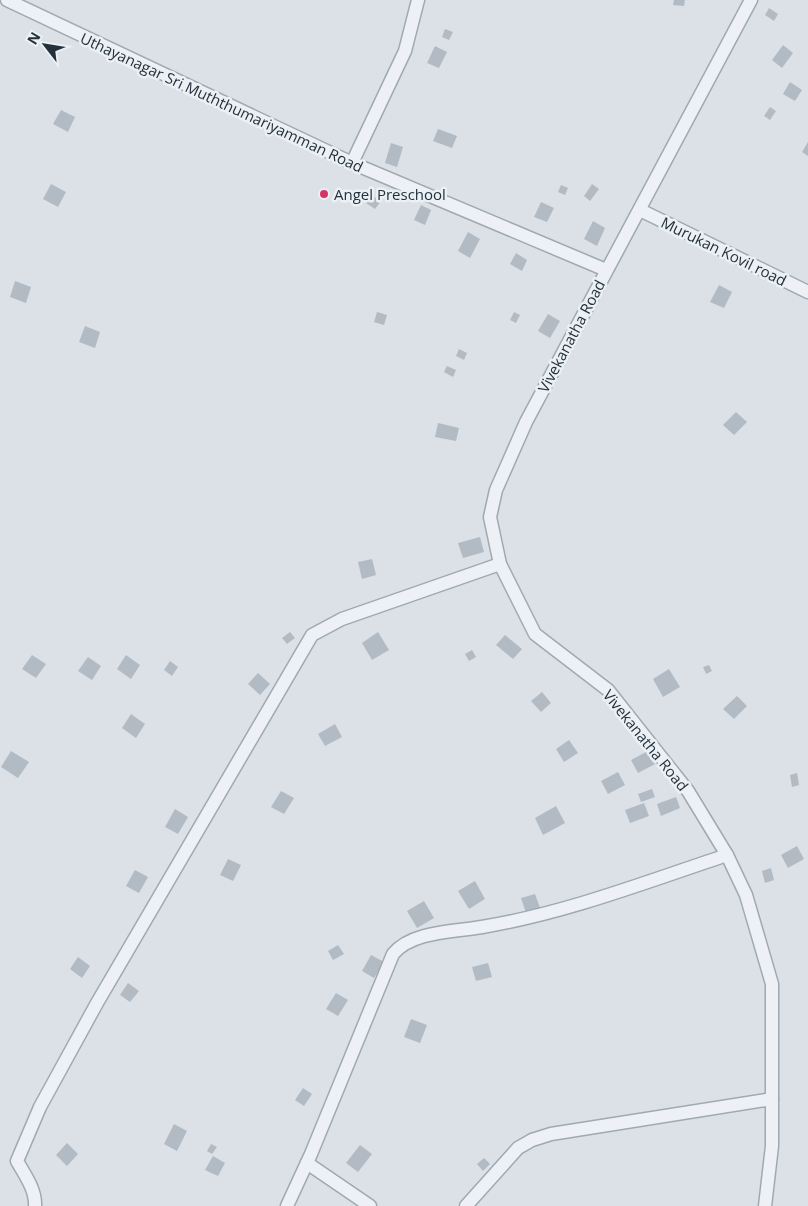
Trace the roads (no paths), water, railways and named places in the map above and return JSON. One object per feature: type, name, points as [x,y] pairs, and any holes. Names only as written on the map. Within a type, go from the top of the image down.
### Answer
[{"type":"street","name":"Uthayanagar Sri Muththumariyamman Road","points":[[7,0],[352,164],[606,270]]},
{"type":"street","points":[[352,164],[405,51],[418,0]]},
{"type":"street","name":"Vivekanatha Road","points":[[751,0],[526,422],[496,490],[490,516],[500,564],[535,634],[608,690],[688,791],[727,855],[746,895],[772,984],[772,1146],[765,1206]]},
{"type":"street","name":"Murukan Kovil road","points":[[640,210],[808,292]]},
{"type":"street","points":[[35,1206],[33,1192],[17,1162],[40,1107],[97,1002],[312,635],[342,619],[500,564]]},
{"type":"street","points":[[287,1206],[307,1163],[393,954],[402,944],[428,936],[535,918],[727,855]]},
{"type":"street","points":[[466,1206],[518,1148],[532,1140],[551,1134],[772,1099]]},
{"type":"street","points":[[307,1163],[370,1206]]},
{"type":"place","name":"Angel Preschool","points":[[324,194]]}]
